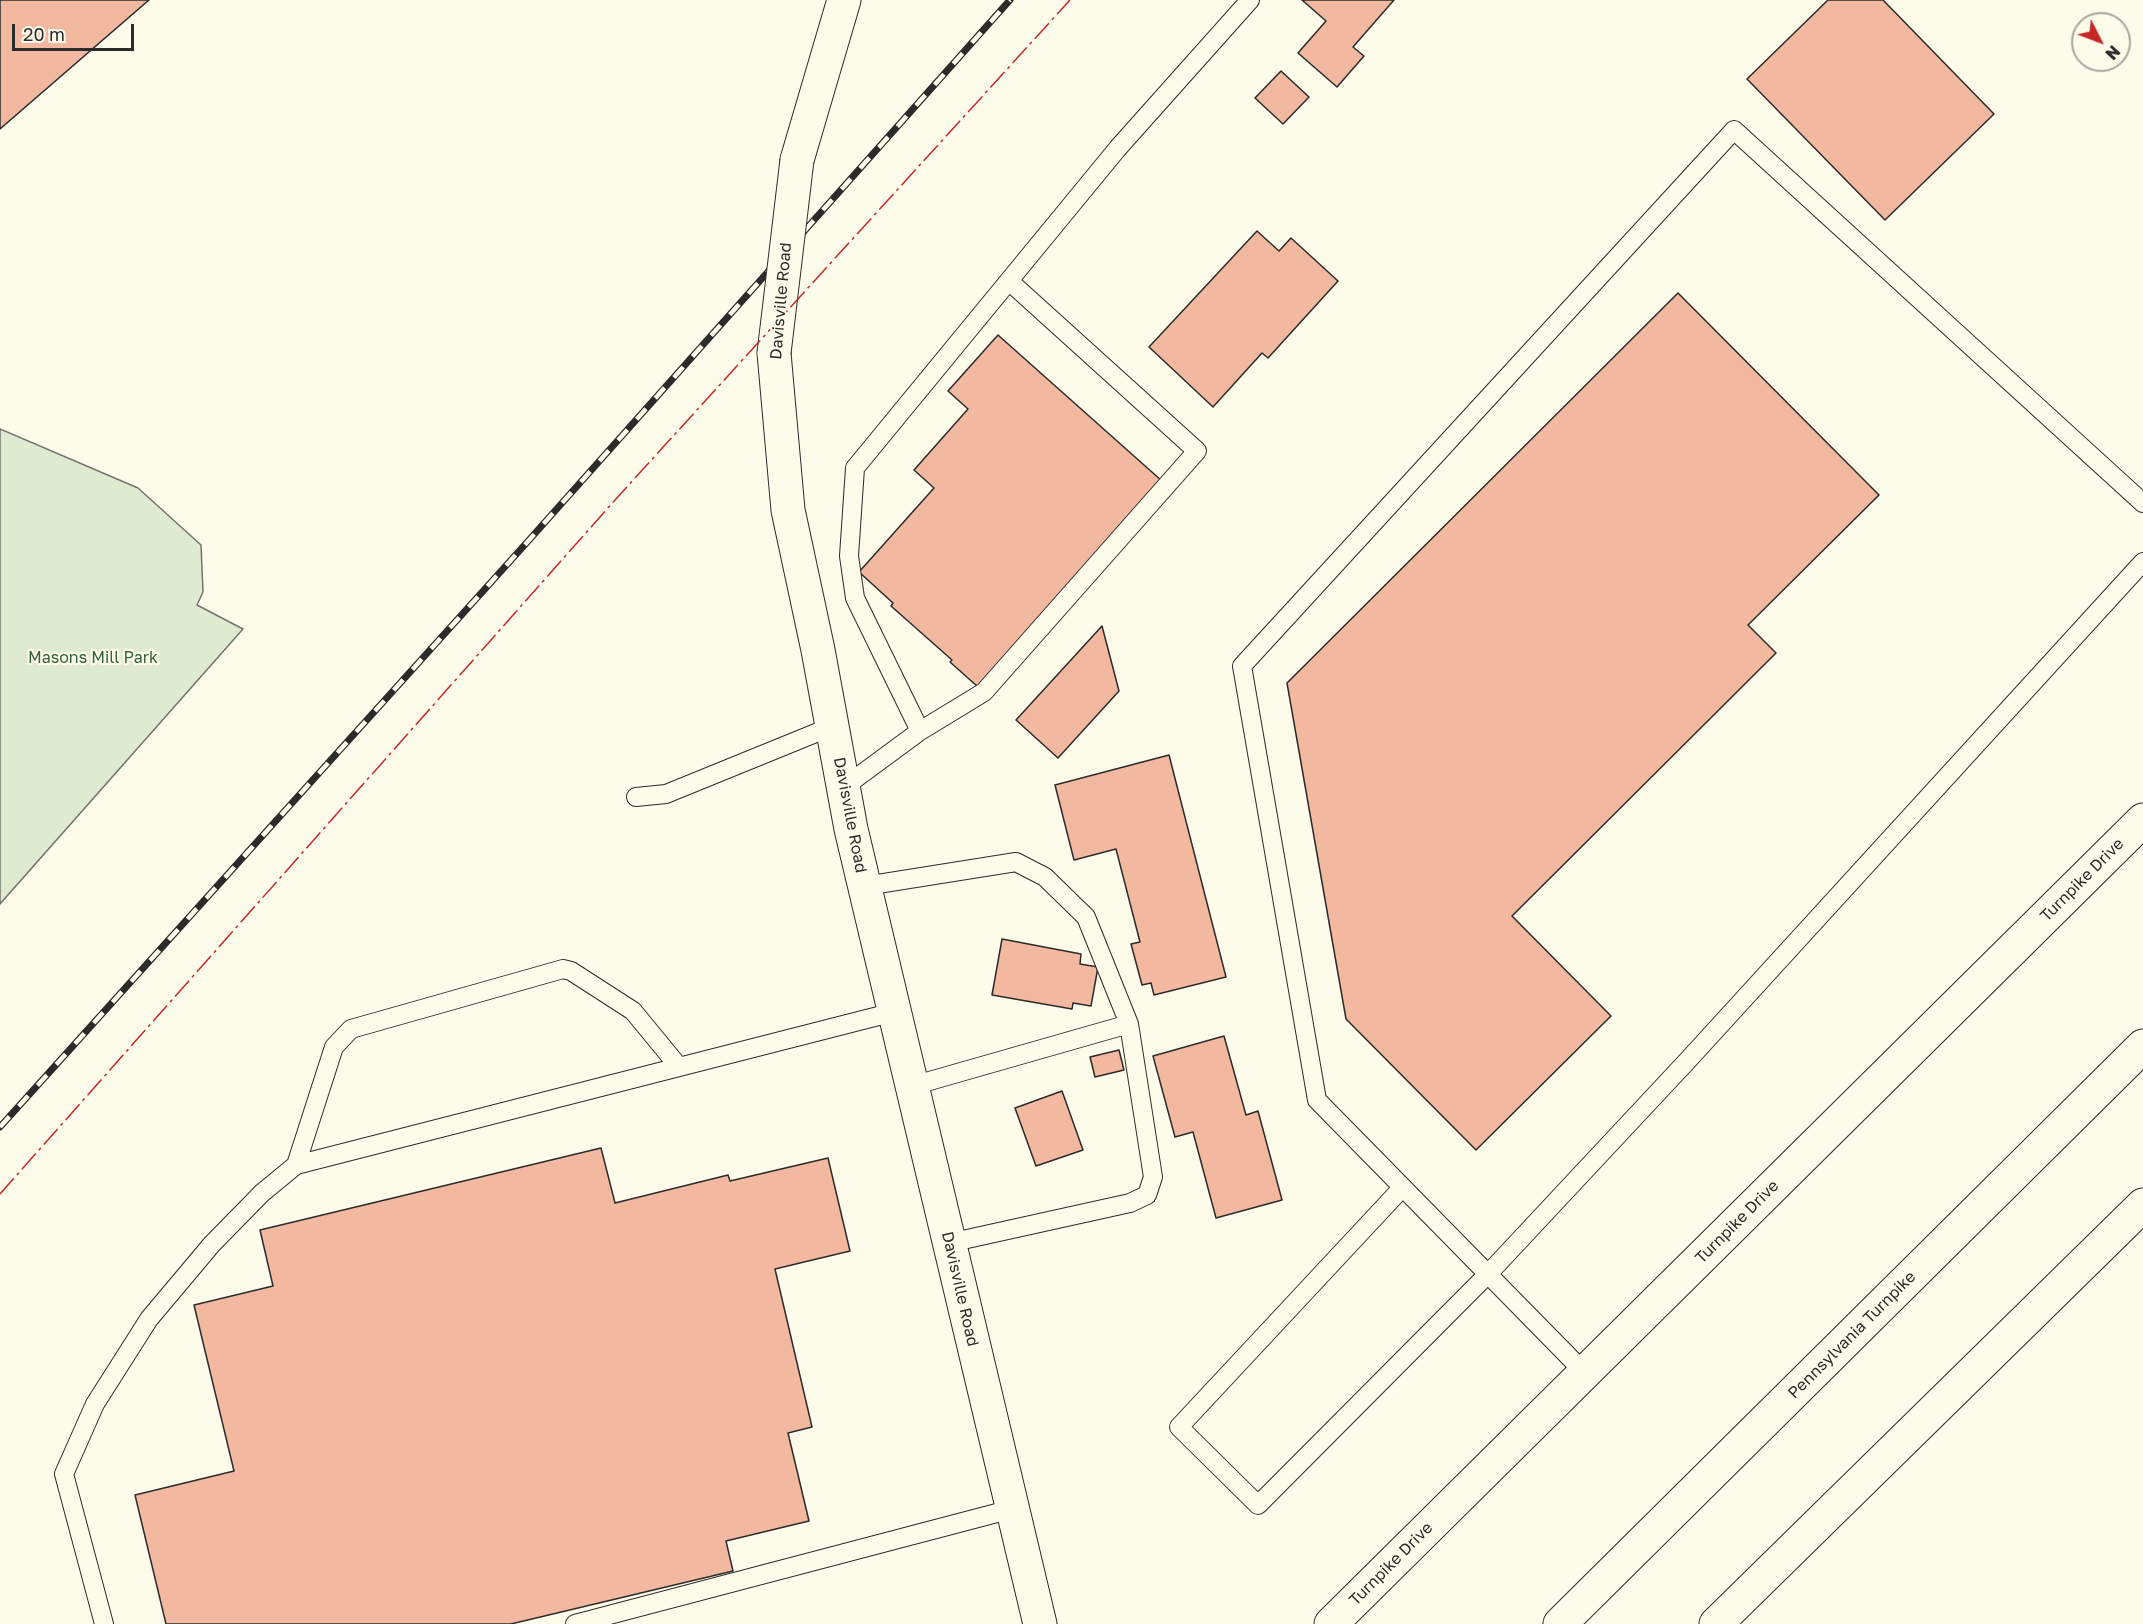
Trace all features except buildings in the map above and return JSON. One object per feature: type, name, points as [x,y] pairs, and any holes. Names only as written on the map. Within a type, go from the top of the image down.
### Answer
[{"type":"main road","name":"Davisville Road","points":[[844,0],[797,160],[774,353],[788,510],[865,886],[1040,1624]]},
{"type":"main road","name":"Turnpike Drive","points":[[1331,1624],[2143,820]]},
{"type":"main road","name":"Pennsylvania Turnpike","points":[[1560,1624],[2143,1046]]},
{"type":"main road","points":[[1716,1624],[2143,1205]]},
{"type":"lane","points":[[920,731],[855,597],[849,556],[855,468],[1118,148],[1250,0]]},
{"type":"lane","points":[[1585,1373],[1317,1100],[1242,666],[1734,130],[2143,503]]},
{"type":"lane","points":[[844,787],[920,731],[984,692],[1197,451],[1009,281]]},
{"type":"lane","points":[[1402,1188],[1179,1427],[1258,1505],[1488,1274],[1689,1059],[2143,562]]},
{"type":"lane","points":[[636,797],[666,794],[832,726]]},
{"type":"lane","points":[[865,886],[1016,862],[1045,878],[1086,917],[1129,1024],[1153,1177],[1147,1195],[1130,1203],[949,1243]]},
{"type":"lane","points":[[296,1165],[334,1047],[351,1029],[562,969],[571,970],[633,1011],[679,1067]]},
{"type":"lane","points":[[104,1624],[64,1474],[95,1404],[149,1319],[212,1244],[262,1193],[296,1165],[894,1012]]},
{"type":"lane","points":[[912,1086],[1129,1024]]},
{"type":"lane","points":[[575,1624],[1012,1509]]},
{"type":"green space","name":"Masons Mill Park","points":[[0,429],[138,488],[201,545],[203,592],[197,605],[243,629],[0,904]]},
{"type":"railway","points":[[0,1127],[530,539],[1010,0]]},
{"type":"power","points":[[0,1194],[615,500],[1070,0]]}]
